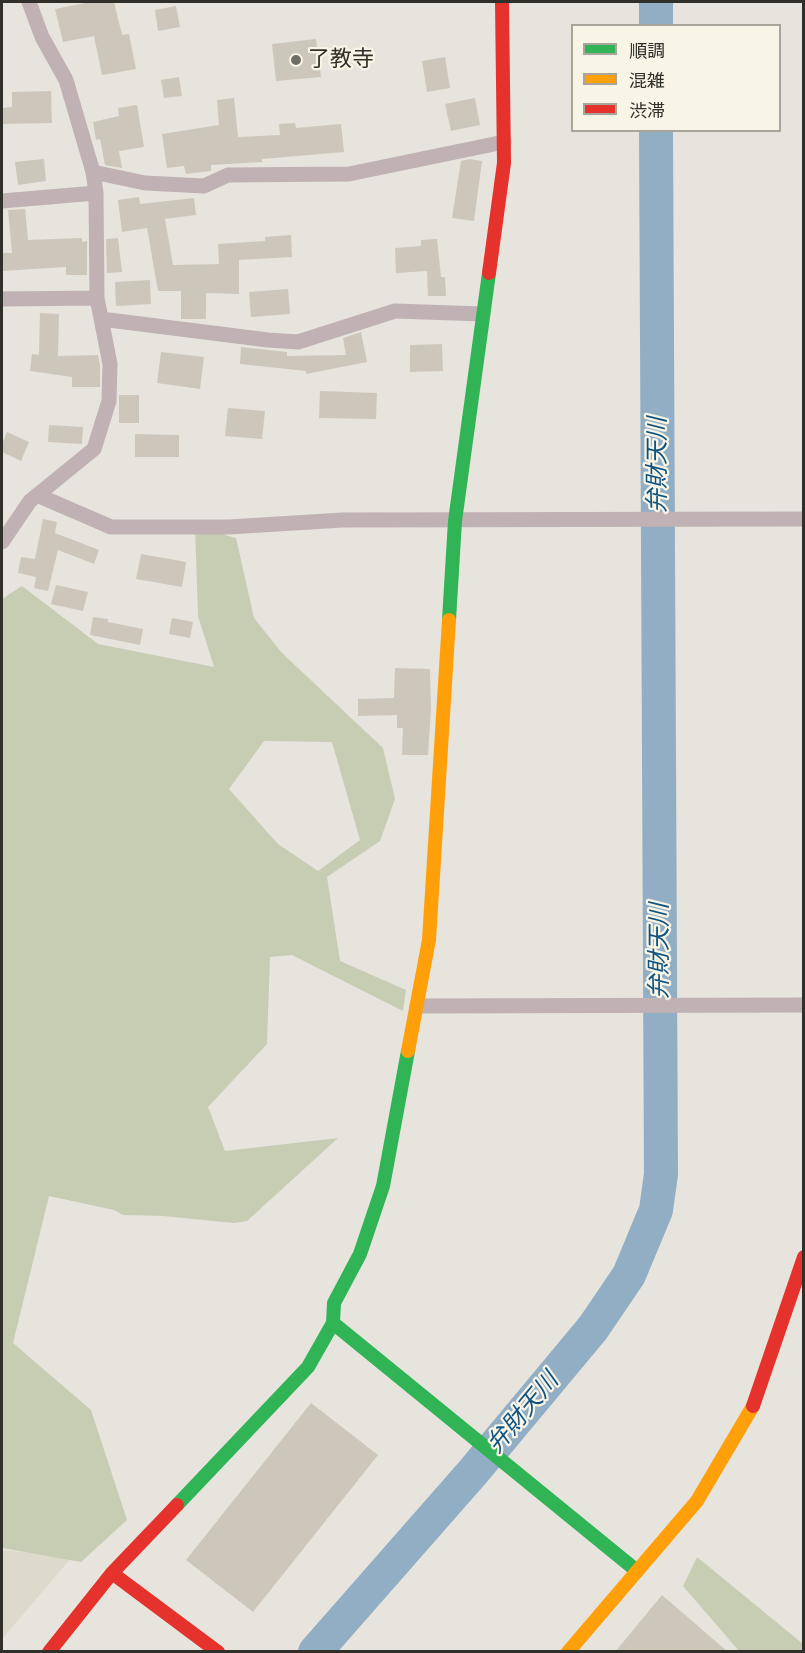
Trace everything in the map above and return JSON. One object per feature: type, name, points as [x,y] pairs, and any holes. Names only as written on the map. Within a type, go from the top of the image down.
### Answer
[{"type":"street","points":[[2,542],[30,501],[94,449],[109,401],[110,364],[97,298],[96,193],[93,172],[66,80],[42,37],[29,2]]},
{"type":"street","points":[[49,1652],[112,1573],[308,1367],[333,1323],[334,1303],[360,1254],[383,1186],[429,940],[455,521],[504,163],[502,2]]},
{"type":"street","points":[[93,172],[145,183],[204,186],[228,175],[349,174],[504,142]]},
{"type":"street","points":[[2,201],[96,193]]},
{"type":"street","points":[[2,299],[97,298]]},
{"type":"street","points":[[101,319],[298,342],[395,311],[483,314]]},
{"type":"street","points":[[37,495],[111,527],[229,527],[343,520],[804,519]]},
{"type":"street","points":[[417,1006],[804,1005]]},
{"type":"street","points":[[568,1652],[697,1501],[752,1409],[804,1257]]},
{"type":"street","points":[[333,1323],[637,1571]]},
{"type":"street","points":[[112,1573],[218,1652]]},
{"type":"shaded area","points":[[2,1550],[72,1557],[2,1639]]},
{"type":"green space","points":[[195,527],[236,538],[254,618],[282,653],[383,748],[395,799],[380,841],[327,877],[340,961],[406,990],[403,1011],[292,955],[270,957],[267,1044],[208,1107],[225,1151],[338,1138],[247,1221],[234,1223],[163,1216],[123,1215],[114,1210],[49,1196],[13,1343],[91,1410],[127,1520],[81,1562],[2,1548],[2,599],[22,586],[98,644],[214,667],[198,616]],"holes":[[[264,741],[332,742],[360,840],[318,871],[278,844],[229,789]]]},
{"type":"green space","points":[[697,1557],[803,1644],[803,1651],[739,1651],[683,1586]]},
{"type":"building","points":[[90,2],[114,2],[122,35],[129,34],[136,69],[102,75],[94,36],[63,42],[55,9]]},
{"type":"building","points":[[176,6],[180,27],[158,31],[155,10]]},
{"type":"building","name":"了教寺","points":[[316,39],[321,77],[276,81],[272,44]]},
{"type":"building","points":[[445,57],[450,88],[427,92],[422,61]]},
{"type":"building","points":[[179,77],[182,96],[164,98],[161,80]]},
{"type":"building","points":[[51,91],[52,123],[2,124],[2,108],[12,107],[12,92]]},
{"type":"building","points":[[234,98],[238,137],[280,135],[279,124],[295,123],[296,128],[341,124],[344,152],[262,159],[262,162],[211,165],[211,171],[186,174],[184,166],[167,168],[162,134],[219,125],[217,100]]},
{"type":"building","points":[[475,98],[480,125],[451,131],[445,104]]},
{"type":"building","points":[[137,105],[144,147],[119,151],[122,168],[105,165],[100,139],[96,140],[93,122],[119,116],[118,108]]},
{"type":"building","points":[[44,159],[46,181],[18,185],[15,162]]},
{"type":"building","points":[[470,159],[482,161],[474,221],[452,218],[461,161]]},
{"type":"building","points":[[139,197],[140,204],[194,198],[196,215],[165,219],[173,265],[219,264],[218,244],[265,241],[265,237],[291,235],[292,257],[239,260],[239,294],[206,293],[206,319],[181,319],[181,291],[158,291],[147,228],[122,232],[118,200]]},
{"type":"building","points":[[25,209],[28,240],[82,238],[82,242],[87,241],[87,275],[66,275],[66,267],[2,271],[2,253],[12,253],[8,210]]},
{"type":"building","points":[[118,238],[122,272],[107,273],[106,239]]},
{"type":"building","points":[[437,239],[441,277],[445,277],[446,296],[428,296],[427,271],[396,273],[395,248],[421,246],[421,240]]},
{"type":"building","points":[[150,280],[151,304],[116,306],[115,282]]},
{"type":"building","points":[[288,289],[290,314],[251,317],[249,292]]},
{"type":"building","points":[[40,313],[59,314],[58,356],[98,355],[100,387],[72,387],[72,377],[30,371],[32,354],[39,355]]},
{"type":"building","points":[[361,332],[367,362],[306,374],[306,371],[240,364],[241,347],[287,352],[287,356],[346,355],[343,338]]},
{"type":"building","points":[[442,344],[443,371],[410,372],[410,345]]},
{"type":"building","points":[[161,352],[204,357],[200,389],[157,383]]},
{"type":"building","points":[[320,391],[377,393],[376,419],[319,418]]},
{"type":"building","points":[[119,395],[139,395],[139,423],[119,423]]},
{"type":"building","points":[[228,408],[265,411],[262,439],[225,436]]},
{"type":"building","points":[[49,425],[83,427],[82,444],[48,442]]},
{"type":"building","points":[[7,432],[29,442],[21,461],[2,452],[2,444]]},
{"type":"building","points":[[135,434],[179,435],[179,457],[135,457]]},
{"type":"building","points":[[43,519],[57,522],[55,533],[99,550],[94,564],[58,550],[48,591],[34,588],[36,577],[18,573],[21,557],[35,559]]},
{"type":"building","points":[[141,554],[186,562],[182,587],[136,579]]},
{"type":"building","points":[[56,585],[88,592],[83,611],[51,604]]},
{"type":"building","points":[[93,617],[143,629],[140,645],[90,635]]},
{"type":"building","points":[[172,618],[193,622],[190,638],[169,634]]},
{"type":"building","points":[[395,668],[430,669],[431,709],[428,755],[402,755],[403,728],[397,728],[397,715],[358,716],[358,699],[394,698]]},
{"type":"building","points":[[311,1403],[378,1455],[253,1612],[186,1560]]},
{"type":"building","points":[[662,1595],[728,1652],[615,1652]]},
{"type":"waterway","name":"弁財天川","points":[[656,2],[656,24]]},
{"type":"waterway","name":"弁財天川","points":[[315,1652],[473,1472],[593,1328],[629,1275],[656,1210],[661,1174],[656,132]]},
{"type":"traffic: fast","points":[[449,620],[455,521],[489,273]]},
{"type":"traffic: fast","points":[[177,1505],[308,1367],[333,1323],[334,1303],[360,1254],[383,1186],[408,1051]]},
{"type":"traffic: fast","points":[[333,1323],[637,1571]]},
{"type":"traffic: slow","points":[[408,1051],[429,940],[449,620]]},
{"type":"traffic: slow","points":[[568,1652],[697,1501],[753,1406]]},
{"type":"traffic: jam","points":[[489,273],[504,163],[502,2]]},
{"type":"traffic: jam","points":[[753,1406],[804,1257]]},
{"type":"traffic: jam","points":[[49,1652],[112,1573],[177,1505]]},
{"type":"traffic: jam","points":[[112,1573],[218,1652]]},
{"type":"place","name":"了教寺","points":[[296,60]]}]
